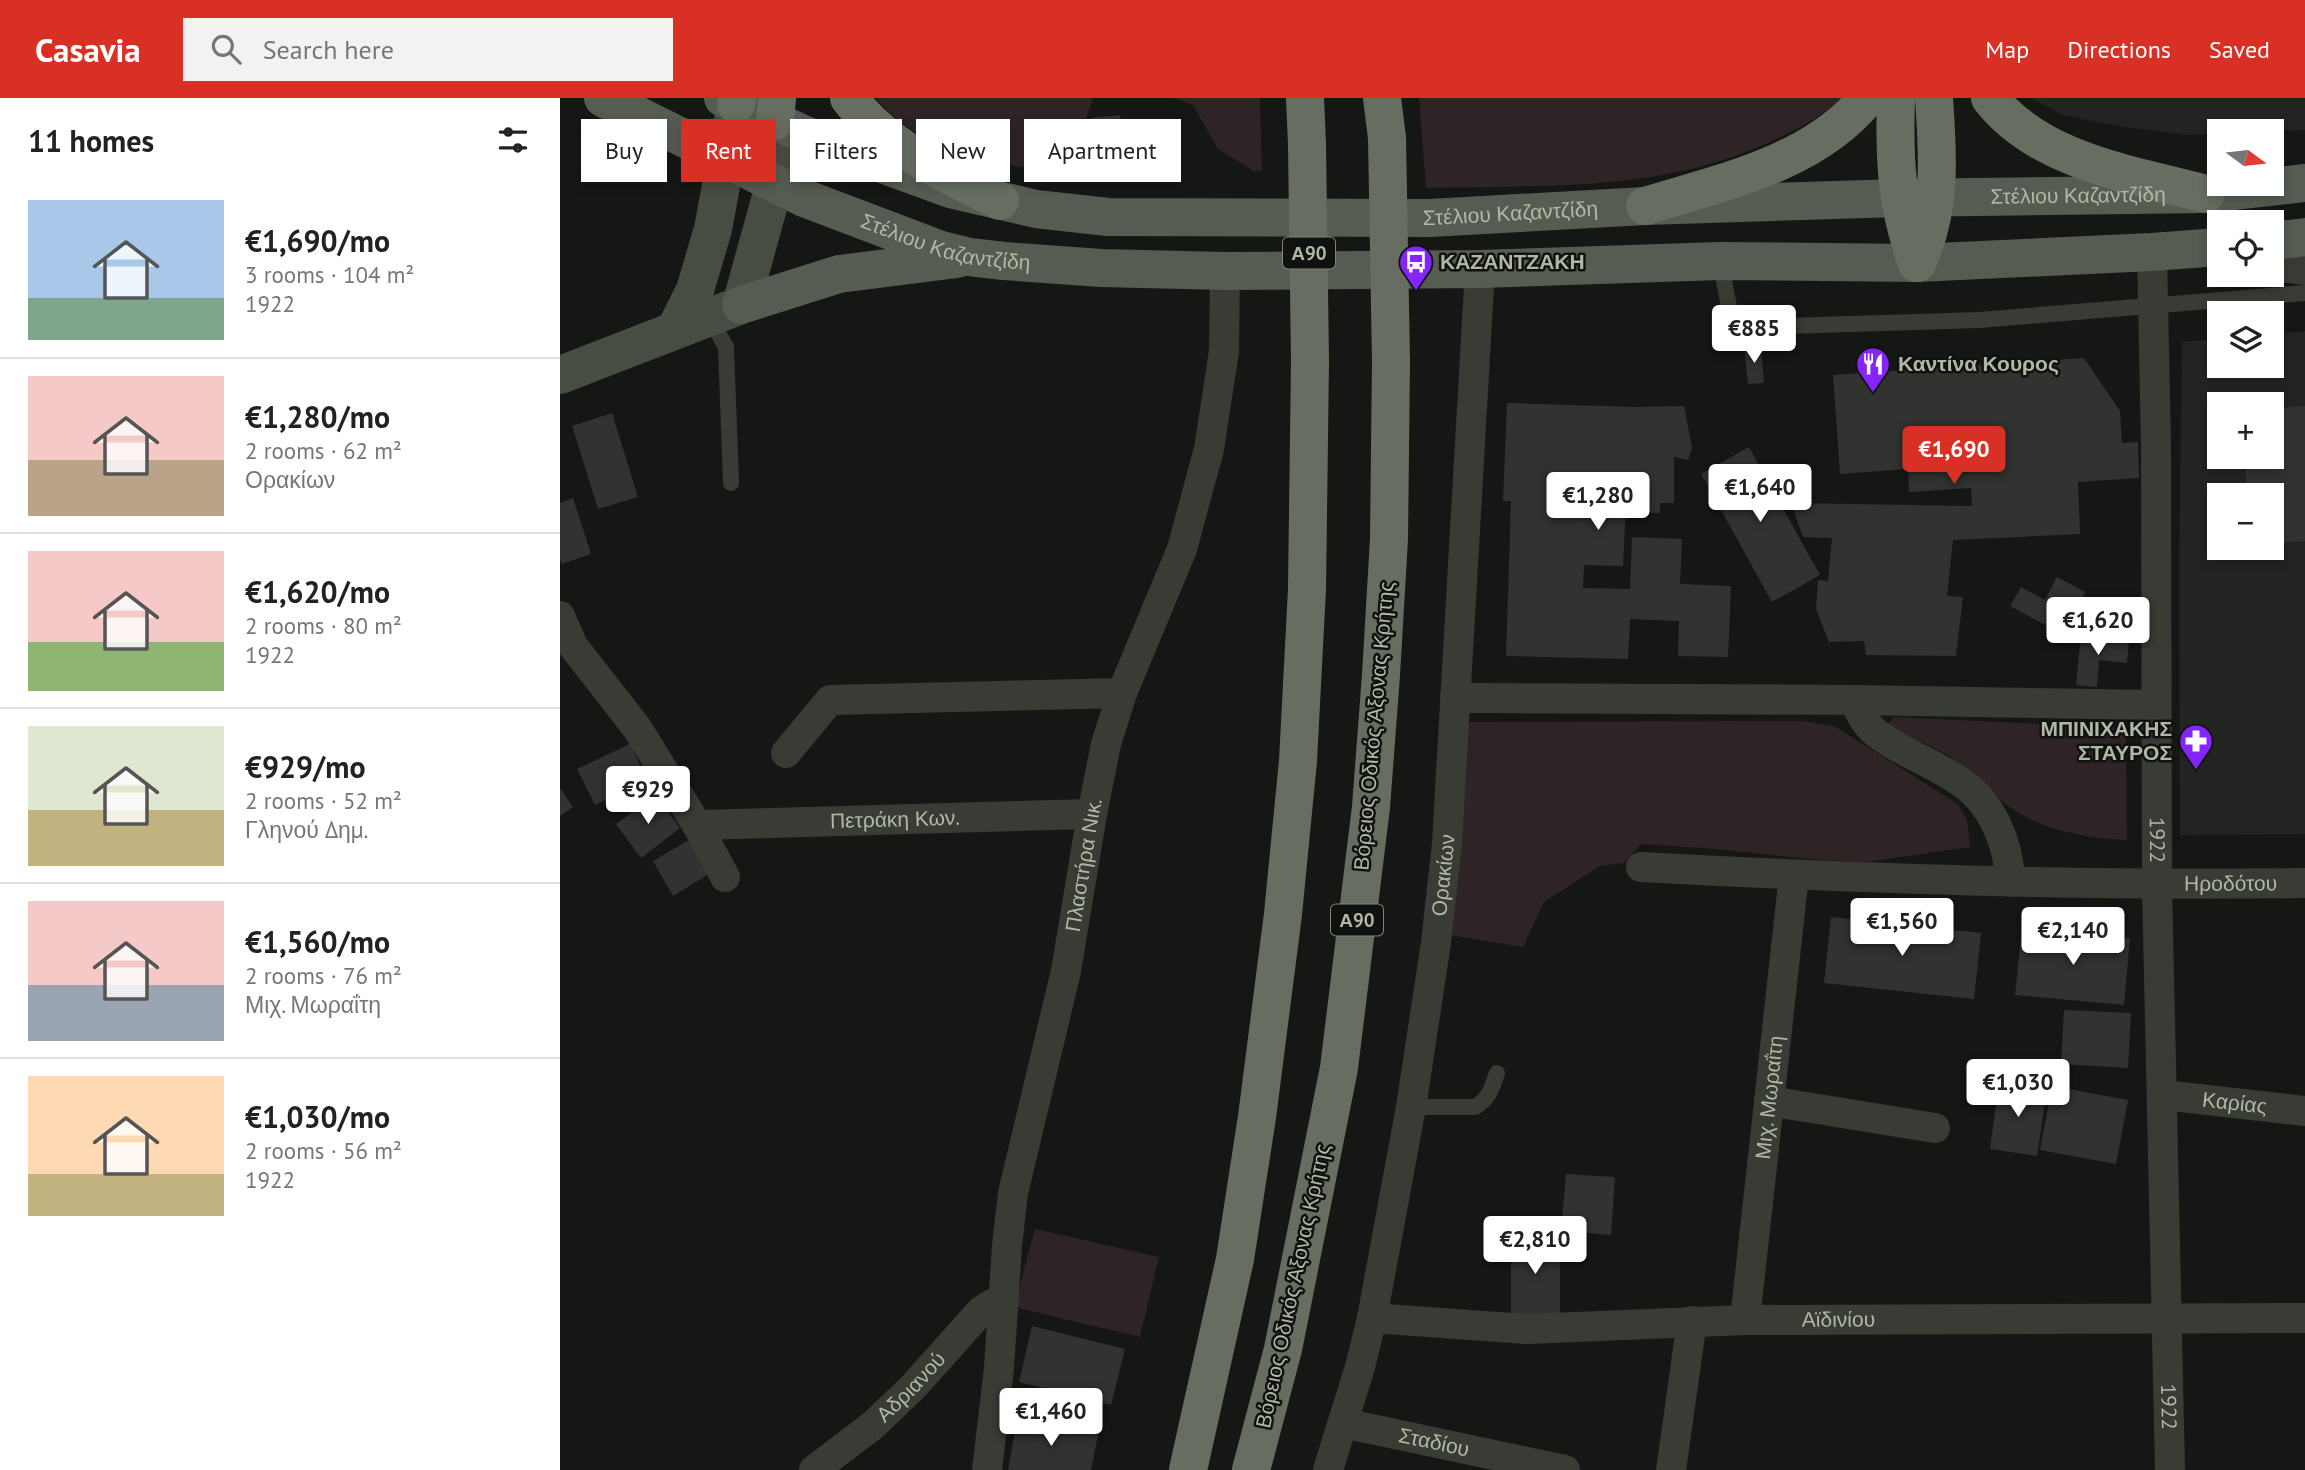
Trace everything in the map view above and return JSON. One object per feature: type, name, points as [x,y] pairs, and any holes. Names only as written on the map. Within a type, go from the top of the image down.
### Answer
[{"type":"highway","points":[[849,98],[862,115],[894,143],[923,162],[1000,201]]},
{"type":"highway","name":"Βόρειος Οδικός Άξονας Κρήτης","points":[[1251,1470],[1283,1349],[1339,1068],[1371,807],[1389,539],[1391,361],[1387,138],[1382,98]]},
{"type":"highway","points":[[1387,138],[1388,98]]},
{"type":"highway","points":[[1645,206],[1756,171],[1798,153],[1835,131],[1867,98]]},
{"type":"highway","points":[[1896,98],[1894,152],[1899,198],[1902,218],[1917,262]]},
{"type":"highway","points":[[1917,262],[1925,244],[1937,198],[1938,152],[1934,98]]},
{"type":"highway","points":[[1990,98],[2017,125],[2055,149],[2112,169],[2206,194]]},
{"type":"highway","name":"Α90","points":[[1188,1470],[1235,1259],[1257,1117],[1283,914],[1299,748],[1307,589],[1310,362],[1305,99]]},
{"type":"main road","name":"Στέλιου Καζαντζίδη","points":[[603,98],[681,138]]},
{"type":"main road","name":"Στέλιου Καζαντζίδη","points":[[732,100],[776,110],[909,175],[950,189],[1071,214],[1122,217],[1430,218],[1645,206],[1899,198],[2206,194],[2305,183]]},
{"type":"main road","name":"Στέλιου Καζαντζίδη","points":[[770,182],[811,201],[941,250],[970,257],[1101,268],[1226,271],[1480,268],[1720,261],[1917,262],[2207,248]]},
{"type":"main road","points":[[2284,240],[2305,237]]},
{"type":"main road","points":[[705,310],[839,274],[970,257]]},
{"type":"street","points":[[730,119],[732,100]]},
{"type":"street","points":[[560,375],[705,310],[769,210],[774,184],[776,110]]},
{"type":"street","points":[[705,310],[713,229],[721,182]]},
{"type":"street","points":[[2166,252],[2207,257]]},
{"type":"street","name":"1922","points":[[2166,252],[2154,307],[2157,885],[2170,1470]]},
{"type":"street","points":[[2284,267],[2305,270]]},
{"type":"street","name":"Ορακίων","points":[[1328,1470],[1372,1318],[1411,1107],[1444,876],[1480,268]]},
{"type":"street","name":"Πλαστήρα Νικ.","points":[[986,1470],[999,1368],[1013,1193],[1066,971],[1092,814],[1107,744],[1122,693],[1182,549],[1203,476],[1219,397],[1226,271]]},
{"type":"street","points":[[560,616],[566,650],[637,728],[697,825],[725,877]]},
{"type":"street","points":[[786,753],[830,700],[1122,693]]},
{"type":"street","points":[[1455,698],[2156,705]]},
{"type":"street","points":[[1855,700],[1863,720],[1874,732],[1960,780],[1981,800],[2002,837],[2010,882]]},
{"type":"street","name":"Πετράκη Κων.","points":[[697,825],[1092,814]]},
{"type":"street","name":"Ηροδότου","points":[[1641,867],[2010,882],[2157,885],[2305,883]]},
{"type":"street","name":"Μιχ. Μωραΐτη","points":[[1745,1320],[1794,875]]},
{"type":"street","name":"Καρίας","points":[[2162,1095],[2305,1111]]},
{"type":"street","points":[[1769,1101],[1935,1128]]},
{"type":"street","name":"Αδριανού","points":[[814,1470],[872,1426],[914,1387],[981,1311],[1003,1301]]},
{"type":"street","name":"Αϊδινίου","points":[[1372,1318],[1527,1329],[1745,1320],[2305,1318]]},
{"type":"street","points":[[1671,1470],[1692,1321]]},
{"type":"street","name":"Σταδίου","points":[[1342,1423],[1528,1466],[1565,1470]]},
{"type":"lane","points":[[1720,261],[1731,316],[1739,324],[1752,327],[1979,320],[2305,293]]},
{"type":"lane","points":[[705,310],[726,347],[731,483]]},
{"type":"lane","points":[[1411,1107],[1475,1107],[1484,1102],[1490,1093],[1497,1073]]},
{"type":"shaded area","points":[[876,98],[1093,98],[1086,119],[1024,119],[1024,167],[1010,164],[1010,119],[916,119],[916,133],[902,122],[902,119],[895,117]]},
{"type":"shaded area","points":[[1173,98],[1260,98],[1262,171],[1254,171],[1218,149],[1193,105]]},
{"type":"shaded area","points":[[1419,98],[1841,98],[1819,116],[1778,138],[1735,156],[1692,169],[1605,183],[1426,188]]},
{"type":"shaded area","points":[[2031,98],[2305,98],[2305,130],[2284,130],[2284,119],[2207,119],[2207,134],[2188,135],[2117,126],[2063,115]]},
{"type":"shaded area","points":[[2305,331],[2305,834],[2180,835],[2182,342],[2207,340],[2207,378],[2284,378],[2284,333]]},
{"type":"shaded area","points":[[1894,717],[2126,728],[2127,840],[2078,835],[2032,820],[2004,803],[1955,760],[1888,724]]},
{"type":"shaded area","points":[[1803,721],[1834,726],[1958,804],[1967,820],[1970,847],[1866,862],[1641,844],[1624,863],[1600,866],[1544,902],[1523,947],[1450,935],[1468,722]]},
{"type":"shaded area","points":[[1035,1229],[1159,1257],[1140,1337],[1014,1307]]},
{"type":"building","points":[[1120,115],[1121,119],[1091,119]]},
{"type":"building","points":[[1761,346],[1764,383],[1748,384],[1744,347]]},
{"type":"building","points":[[2084,358],[2120,411],[2122,443],[2138,442],[2139,478],[2078,482],[2080,534],[1953,540],[1947,596],[1963,597],[1956,656],[1866,655],[1864,641],[1829,642],[1816,609],[1818,580],[1828,581],[1832,538],[1803,537],[1791,503],[1972,506],[1971,488],[1909,492],[1908,469],[1840,474],[1833,375]]},
{"type":"building","points":[[1507,403],[1684,406],[1692,448],[1688,460],[1674,457],[1674,503],[1660,503],[1660,513],[1632,512],[1631,505],[1626,504],[1623,566],[1584,565],[1583,588],[1630,589],[1632,537],[1682,539],[1680,584],[1731,586],[1728,657],[1678,656],[1679,621],[1630,619],[1628,659],[1506,656],[1511,501],[1503,501]]},
{"type":"building","points":[[2305,406],[2305,541],[2284,542],[2284,483],[2246,483],[2246,469],[2284,469],[2284,407]]},
{"type":"building","points":[[612,413],[638,497],[598,509],[572,426]]},
{"type":"building","points":[[1749,447],[1820,575],[1772,602],[1701,474]]},
{"type":"building","points":[[573,498],[591,554],[562,564],[560,503]]},
{"type":"building","points":[[2057,577],[2085,592],[2077,608],[2063,601],[2049,627],[2010,606],[2021,587],[2045,600]]},
{"type":"building","points":[[2081,635],[2129,640],[2127,663],[2099,660],[2097,687],[2076,685]]},
{"type":"building","points":[[630,744],[647,780],[595,805],[577,769]]},
{"type":"building","points":[[560,788],[573,807],[560,816]]},
{"type":"building","points":[[656,795],[680,828],[641,858],[616,824]]},
{"type":"building","points":[[689,840],[709,874],[673,896],[653,861]]},
{"type":"building","points":[[1831,917],[1981,933],[1974,999],[1824,983]]},
{"type":"building","points":[[2022,928],[2130,938],[2124,1005],[2015,995]]},
{"type":"building","points":[[2064,1010],[2131,1013],[2128,1068],[2061,1064]]},
{"type":"building","points":[[1999,1082],[2047,1089],[2037,1156],[1990,1149]]},
{"type":"building","points":[[2052,1086],[2128,1100],[2116,1164],[2040,1150]]},
{"type":"building","points":[[1566,1174],[1615,1177],[1611,1235],[1561,1231]]},
{"type":"building","points":[[1511,1235],[1560,1235],[1560,1316],[1511,1316]]},
{"type":"building","points":[[1032,1326],[1125,1349],[1111,1405],[1019,1382]]},
{"type":"building","points":[[1017,1420],[1098,1435],[1091,1470],[1008,1470]]},
{"type":"place","name":"ΚΑΖΑΝΤΖΑΚΗ","points":[[1416,292]]},
{"type":"place","name":"Καντίνα Κουρος","points":[[1873,394]]},
{"type":"place","name":"ΜΠΙΝΙΧΑΚΗΣ ΣΤΑΥΡΟΣ","points":[[2196,771]]}]
